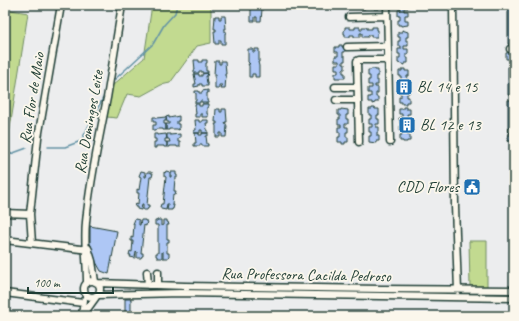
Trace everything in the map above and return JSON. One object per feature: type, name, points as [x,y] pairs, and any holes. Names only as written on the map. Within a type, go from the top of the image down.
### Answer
[{"type":"street","name":"Rua Flor de Maio","points":[[32,243],[30,214],[38,138],[61,5]]},
{"type":"street","name":"Rua Domingos Leite","points":[[87,283],[86,222],[92,172],[122,5]]},
{"type":"street","points":[[387,5],[387,60],[390,142]]},
{"type":"street","points":[[453,5],[455,206],[458,297]]},
{"type":"street","points":[[349,17],[387,16]]},
{"type":"street","points":[[347,47],[387,46]]},
{"type":"street","points":[[358,142],[357,61],[387,60]]},
{"type":"street","points":[[335,87],[357,87]]},
{"type":"street","points":[[336,100],[357,100]]},
{"type":"street","points":[[5,213],[30,214]]},
{"type":"street","points":[[5,240],[87,248]]},
{"type":"street","name":"Rua Domingos Leite","points":[[87,248],[92,261],[96,282]]},
{"type":"street","points":[[147,272],[148,285]]},
{"type":"street","points":[[158,272],[158,286]]},
{"type":"street","points":[[92,281],[96,282],[100,288],[100,293],[82,316],[85,293],[84,288],[87,283],[92,281]]},
{"type":"street","name":"Rua Professora Cacilda Pedroso","points":[[96,282],[158,286],[514,290]]},
{"type":"street","points":[[5,293],[83,303]]},
{"type":"street","points":[[85,293],[89,297],[97,296]]},
{"type":"street","name":"Rua Professora Cacilda Pedroso","points":[[97,296],[180,293],[514,298]]},
{"type":"green space","points":[[152,5],[211,5],[211,43],[197,46],[170,83],[161,85],[141,96],[127,94],[117,118],[107,117],[112,86],[144,58]]},
{"type":"green space","points":[[5,9],[28,13],[7,147],[5,148]]},
{"type":"green space","points":[[469,241],[487,241],[487,287],[470,287]]},
{"type":"building","points":[[250,5],[262,5],[260,6],[262,9],[261,21],[257,21],[257,17],[255,17],[255,21],[251,21],[250,7],[252,7]]},
{"type":"building","points":[[360,5],[379,5],[379,9],[369,8],[368,6],[368,8],[360,9]]},
{"type":"building","points":[[398,5],[408,5],[408,8],[404,8],[404,11],[408,11],[408,15],[405,15],[405,20],[408,20],[408,25],[398,25],[400,16],[398,16],[398,10],[401,10],[401,8],[398,8]]},
{"type":"building","points":[[508,5],[514,5],[514,44],[508,44]]},
{"type":"building","points":[[215,16],[219,16],[219,19],[221,19],[221,16],[225,16],[225,44],[221,44],[221,40],[219,40],[219,44],[215,44]]},
{"type":"building","points":[[345,27],[355,29],[355,27],[360,27],[360,30],[362,30],[362,27],[372,29],[372,27],[377,27],[378,33],[377,37],[371,37],[371,35],[368,35],[368,37],[362,37],[362,33],[360,33],[360,37],[350,35],[350,37],[345,37]]},
{"type":"building","points":[[402,30],[408,32],[406,41],[408,41],[408,46],[404,46],[404,49],[408,49],[406,58],[408,58],[408,63],[405,63],[405,65],[398,63],[400,54],[398,54],[398,49],[401,49],[401,46],[398,46],[400,37],[398,37],[398,32],[402,32]]},
{"type":"building","points":[[339,45],[345,47],[343,56],[345,56],[345,61],[343,61],[343,64],[345,64],[345,69],[343,69],[343,73],[345,73],[345,78],[335,78],[335,73],[338,73],[338,69],[335,69],[335,64],[339,64],[339,61],[335,61],[335,56],[338,56],[338,52],[335,52],[335,47],[339,47]]},
{"type":"building","points":[[248,49],[253,49],[253,52],[255,52],[255,49],[259,49],[259,77],[255,77],[255,74],[252,74],[252,77],[249,77],[248,64],[250,64],[248,62]]},
{"type":"building","points":[[514,52],[514,59],[506,59],[506,53]]},
{"type":"building","points":[[194,60],[199,60],[199,62],[202,62],[202,60],[207,60],[206,71],[208,71],[208,73],[202,73],[202,71],[199,71],[199,73],[194,73]]},
{"type":"building","points":[[215,61],[219,61],[219,64],[221,64],[221,61],[225,61],[225,89],[221,89],[222,85],[219,85],[219,89],[215,89]]},
{"type":"building","points":[[508,67],[514,67],[514,95],[508,95]]},
{"type":"building","name":"BL 14 e 15","points":[[402,69],[409,71],[407,80],[409,80],[409,85],[405,85],[405,88],[409,88],[407,97],[409,97],[409,102],[406,102],[406,104],[399,102],[401,93],[399,93],[399,88],[402,88],[402,85],[399,85],[401,76],[399,76],[399,71],[402,71]]},
{"type":"building","points":[[368,70],[378,70],[376,80],[378,80],[378,85],[375,85],[375,87],[378,87],[376,97],[378,97],[378,102],[372,104],[372,102],[368,102],[368,97],[371,97],[371,93],[368,93],[368,88],[372,88],[372,85],[368,85],[370,76],[368,76]]},
{"type":"building","points":[[208,73],[206,76],[208,86],[202,86],[202,84],[199,84],[199,86],[194,87],[194,84],[196,84],[194,74],[199,74],[199,76],[202,76],[202,74]]},
{"type":"building","points":[[208,90],[208,103],[202,103],[202,101],[200,101],[200,103],[195,103],[195,91],[202,93],[202,91]]},
{"type":"building","points":[[508,100],[514,100],[514,128],[508,128]]},
{"type":"building","points":[[195,104],[202,106],[202,104],[208,104],[208,117],[202,117],[202,114],[200,114],[200,117],[195,117]]},
{"type":"building","name":"BL 12 e 13","points":[[403,107],[410,109],[410,114],[407,114],[408,119],[410,118],[410,131],[408,131],[408,135],[410,135],[410,141],[407,142],[400,141],[402,131],[400,131],[400,126],[403,126],[403,124],[400,124],[399,118],[402,118],[402,114],[399,114],[399,109],[403,109]]},
{"type":"building","points":[[216,109],[220,109],[220,112],[222,112],[222,109],[226,109],[226,137],[222,137],[222,133],[220,133],[220,137],[216,137]]},
{"type":"building","points":[[369,109],[379,109],[377,119],[379,119],[379,124],[376,124],[376,127],[379,127],[377,136],[379,136],[379,141],[376,141],[376,143],[369,142],[371,132],[369,132],[369,127],[372,127],[372,124],[369,124],[371,115],[369,115]]},
{"type":"building","points":[[338,110],[348,110],[346,119],[348,119],[348,124],[345,124],[345,127],[348,127],[346,137],[348,137],[348,142],[345,142],[345,144],[338,142],[340,132],[338,132],[338,127],[341,127],[341,125],[338,125],[340,115],[338,115]]},
{"type":"building","points":[[169,116],[169,118],[179,116],[179,121],[177,121],[177,124],[179,124],[179,130],[166,130],[166,124],[169,124],[169,122],[167,122],[166,117]]},
{"type":"building","points":[[153,117],[166,117],[164,124],[166,124],[166,130],[153,130],[153,125],[156,125],[156,122],[153,122]]},
{"type":"building","points":[[195,120],[202,122],[202,120],[208,120],[208,123],[206,123],[208,133],[202,133],[202,130],[200,130],[200,133],[194,133],[194,130],[196,130]]},
{"type":"building","points":[[195,133],[202,135],[202,133],[208,133],[208,136],[206,136],[208,146],[202,146],[202,144],[200,144],[200,146],[194,146],[194,143],[196,143]]},
{"type":"building","points":[[154,134],[166,134],[167,139],[165,139],[165,142],[167,142],[167,147],[156,146],[156,148],[154,148],[154,142],[156,142],[156,139],[154,139]]},
{"type":"building","points":[[167,134],[180,134],[178,142],[180,142],[180,147],[167,147],[167,142],[170,142],[169,139],[167,139]]},
{"type":"building","points":[[508,135],[514,135],[514,141],[508,141]]},
{"type":"building","points":[[141,171],[145,172],[145,177],[147,172],[153,173],[152,177],[150,177],[147,205],[149,205],[149,208],[147,210],[143,210],[143,204],[141,210],[135,207],[136,203],[138,204],[139,193],[137,193],[137,189],[139,190],[141,177],[139,176]]},
{"type":"building","points":[[166,171],[170,172],[170,177],[171,172],[176,172],[177,175],[177,178],[175,178],[174,191],[176,191],[175,195],[173,194],[172,205],[174,205],[172,210],[167,210],[168,204],[166,210],[161,209],[160,207],[161,204],[163,204],[166,177],[164,176],[164,172],[165,173]]},
{"type":"building","points":[[135,219],[139,220],[139,225],[141,220],[147,221],[146,226],[144,225],[141,253],[143,253],[143,256],[141,258],[137,258],[136,251],[135,258],[130,257],[131,255],[129,255],[130,251],[132,252],[133,241],[131,241],[131,237],[133,238],[133,224]]},
{"type":"building","points":[[161,220],[161,226],[163,225],[163,220],[167,220],[169,225],[167,225],[167,239],[169,239],[169,242],[167,242],[167,253],[169,253],[168,258],[163,258],[163,252],[162,258],[157,258],[156,256],[156,253],[158,253],[158,225],[155,225],[155,221]]},
{"type":"building","points":[[90,226],[117,231],[109,274],[101,271],[96,262],[90,243]]},
{"type":"building","points":[[125,299],[131,299],[131,316],[92,316],[92,314],[125,315]]},
{"type":"waterway","points":[[113,81],[153,44],[164,25],[175,13],[177,5]]},
{"type":"waterway","points":[[48,147],[65,147],[81,141],[105,94]]},
{"type":"waterway","points":[[5,156],[27,148]]},
{"type":"place","name":"BL 14 e 15","points":[[404,87]]},
{"type":"place","name":"BL 12 e 13","points":[[407,125]]},
{"type":"place","name":"CDD Flores","points":[[472,187]]}]
